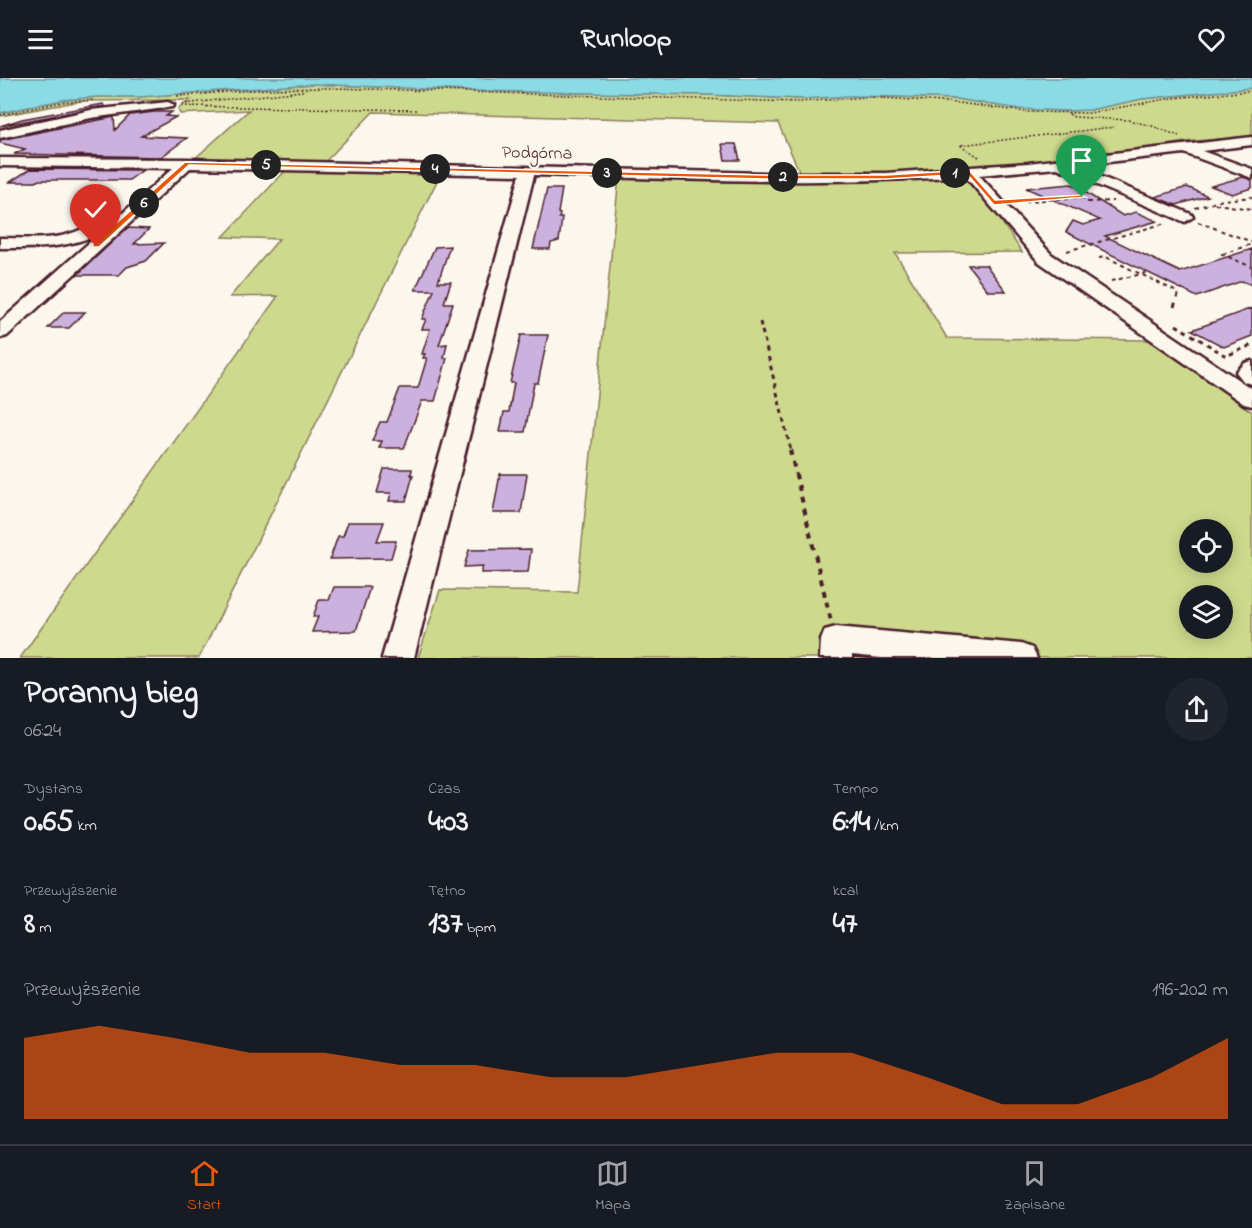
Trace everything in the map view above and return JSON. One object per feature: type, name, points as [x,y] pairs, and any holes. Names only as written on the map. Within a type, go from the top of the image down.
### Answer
[{"type":"street","points":[[0,134],[92,114],[170,101]]},
{"type":"street","name":"Podgórna","points":[[0,162],[765,177],[886,177],[1060,164],[1184,144],[1248,143]]},
{"type":"street","points":[[1184,144],[1252,174]]},
{"type":"street","points":[[0,332],[187,164]]},
{"type":"street","points":[[1060,164],[1185,217]]},
{"type":"street","points":[[398,658],[528,171]]},
{"type":"street","points":[[969,172],[1045,258],[1252,399]]},
{"type":"street","points":[[0,243],[57,243],[88,235],[119,212],[144,202]]},
{"type":"street","points":[[1252,368],[1247,372],[1252,377]]},
{"type":"street","points":[[836,649],[1021,658]]},
{"type":"path","points":[[170,101],[266,89],[333,88],[799,102],[867,97],[934,101],[1003,110],[1067,113],[1106,111],[1172,98],[1252,92]]},
{"type":"path","points":[[170,101],[333,88]]},
{"type":"path","points":[[0,115],[56,103],[95,99]]},
{"type":"path","points":[[170,101],[328,110],[418,110]]},
{"type":"path","points":[[1067,113],[1074,117],[1128,119],[1155,126],[1184,144]]},
{"type":"path","points":[[1000,170],[960,146],[1114,127]]},
{"type":"path","points":[[994,202],[1082,197],[1088,202]]},
{"type":"path","points":[[1252,197],[1212,203],[1252,209]]},
{"type":"path","points":[[1067,251],[1185,217],[1252,243]]},
{"type":"path","points":[[1252,243],[1221,254],[1252,267]]},
{"type":"path","points":[[1100,258],[1106,256],[1179,292],[1174,306]]},
{"type":"path","points":[[1111,281],[1144,274]]},
{"type":"path","points":[[760,322],[836,649]]},
{"type":"path","points":[[1176,325],[1226,356],[1252,345]]},
{"type":"green space","points":[[313,84],[467,91],[801,99],[851,96],[956,99],[1019,109],[1064,111],[1090,110],[1142,99],[1252,88],[1252,136],[1185,142],[1031,166],[888,174],[800,173],[778,123],[373,112],[324,163],[192,161],[249,110],[180,114],[178,109],[190,100],[81,101],[0,116],[0,113],[62,100],[139,97]]},
{"type":"green space","points":[[287,169],[442,171],[199,658],[20,658],[278,296],[230,297],[279,239],[223,237]]},
{"type":"green space","points":[[619,177],[802,182],[972,178],[1022,252],[895,253],[947,338],[1149,340],[1252,412],[1252,658],[418,658],[440,590],[577,592]]},
{"type":"water","points":[[0,78],[1252,78],[1252,88],[1142,99],[1090,110],[1064,111],[1019,109],[956,99],[851,96],[801,99],[467,91],[313,84],[139,97],[62,100],[0,113]]},
{"type":"building","points":[[103,104],[105,106],[0,126],[22,119]]},
{"type":"building","points":[[172,112],[166,116],[176,117],[141,136],[187,138],[161,157],[14,154],[25,149],[0,143],[0,140],[114,117],[115,130],[130,115]]},
{"type":"building","points":[[722,144],[736,144],[740,160],[725,160]]},
{"type":"building","points":[[30,169],[143,170],[129,180],[10,182]]},
{"type":"building","points":[[1243,177],[1252,180],[1252,188],[1232,194],[1211,186]]},
{"type":"building","points":[[1072,184],[1123,216],[1136,212],[1157,221],[1105,236],[1180,272],[1252,249],[1252,285],[1242,281],[1197,297],[1066,232],[1073,221],[1083,225],[1100,220],[1026,188]]},
{"type":"building","points":[[1187,187],[1208,196],[1176,205],[1155,197]]},
{"type":"building","points":[[547,189],[562,189],[558,213],[559,218],[562,218],[559,241],[551,243],[550,249],[533,249]]},
{"type":"building","points":[[127,228],[149,229],[134,244],[164,243],[146,261],[127,267],[119,275],[77,275]]},
{"type":"building","points":[[450,246],[438,282],[451,282],[444,303],[453,303],[439,345],[447,344],[444,358],[447,358],[435,401],[422,401],[404,448],[379,448],[382,441],[372,441],[380,422],[387,422],[400,388],[418,388],[427,358],[423,358],[425,354],[422,354],[430,329],[422,329],[426,319],[422,319],[434,290],[415,290],[435,247]]},
{"type":"building","points":[[968,265],[986,265],[1006,291],[988,291]]},
{"type":"building","points":[[1252,308],[1252,336],[1224,347],[1192,330]]},
{"type":"building","points":[[64,312],[85,312],[69,328],[48,328]]},
{"type":"building","points":[[521,335],[548,335],[538,383],[534,383],[525,432],[500,432],[504,412],[509,412],[514,383],[510,383]]},
{"type":"building","points":[[384,469],[412,469],[411,475],[413,475],[406,501],[389,501],[391,493],[377,493]]},
{"type":"building","points":[[500,474],[527,474],[521,513],[493,513]]},
{"type":"building","points":[[348,522],[384,522],[377,541],[396,541],[391,558],[330,559],[338,536],[343,536]]},
{"type":"building","points":[[531,549],[528,572],[481,573],[483,566],[464,567],[469,550]]},
{"type":"building","points":[[334,587],[370,587],[356,631],[312,632],[318,617],[313,617],[319,600],[329,600]]},
{"type":"route","points":[[96,246],[187,164],[765,177],[886,177],[969,172],[994,202],[1082,197]]}]
